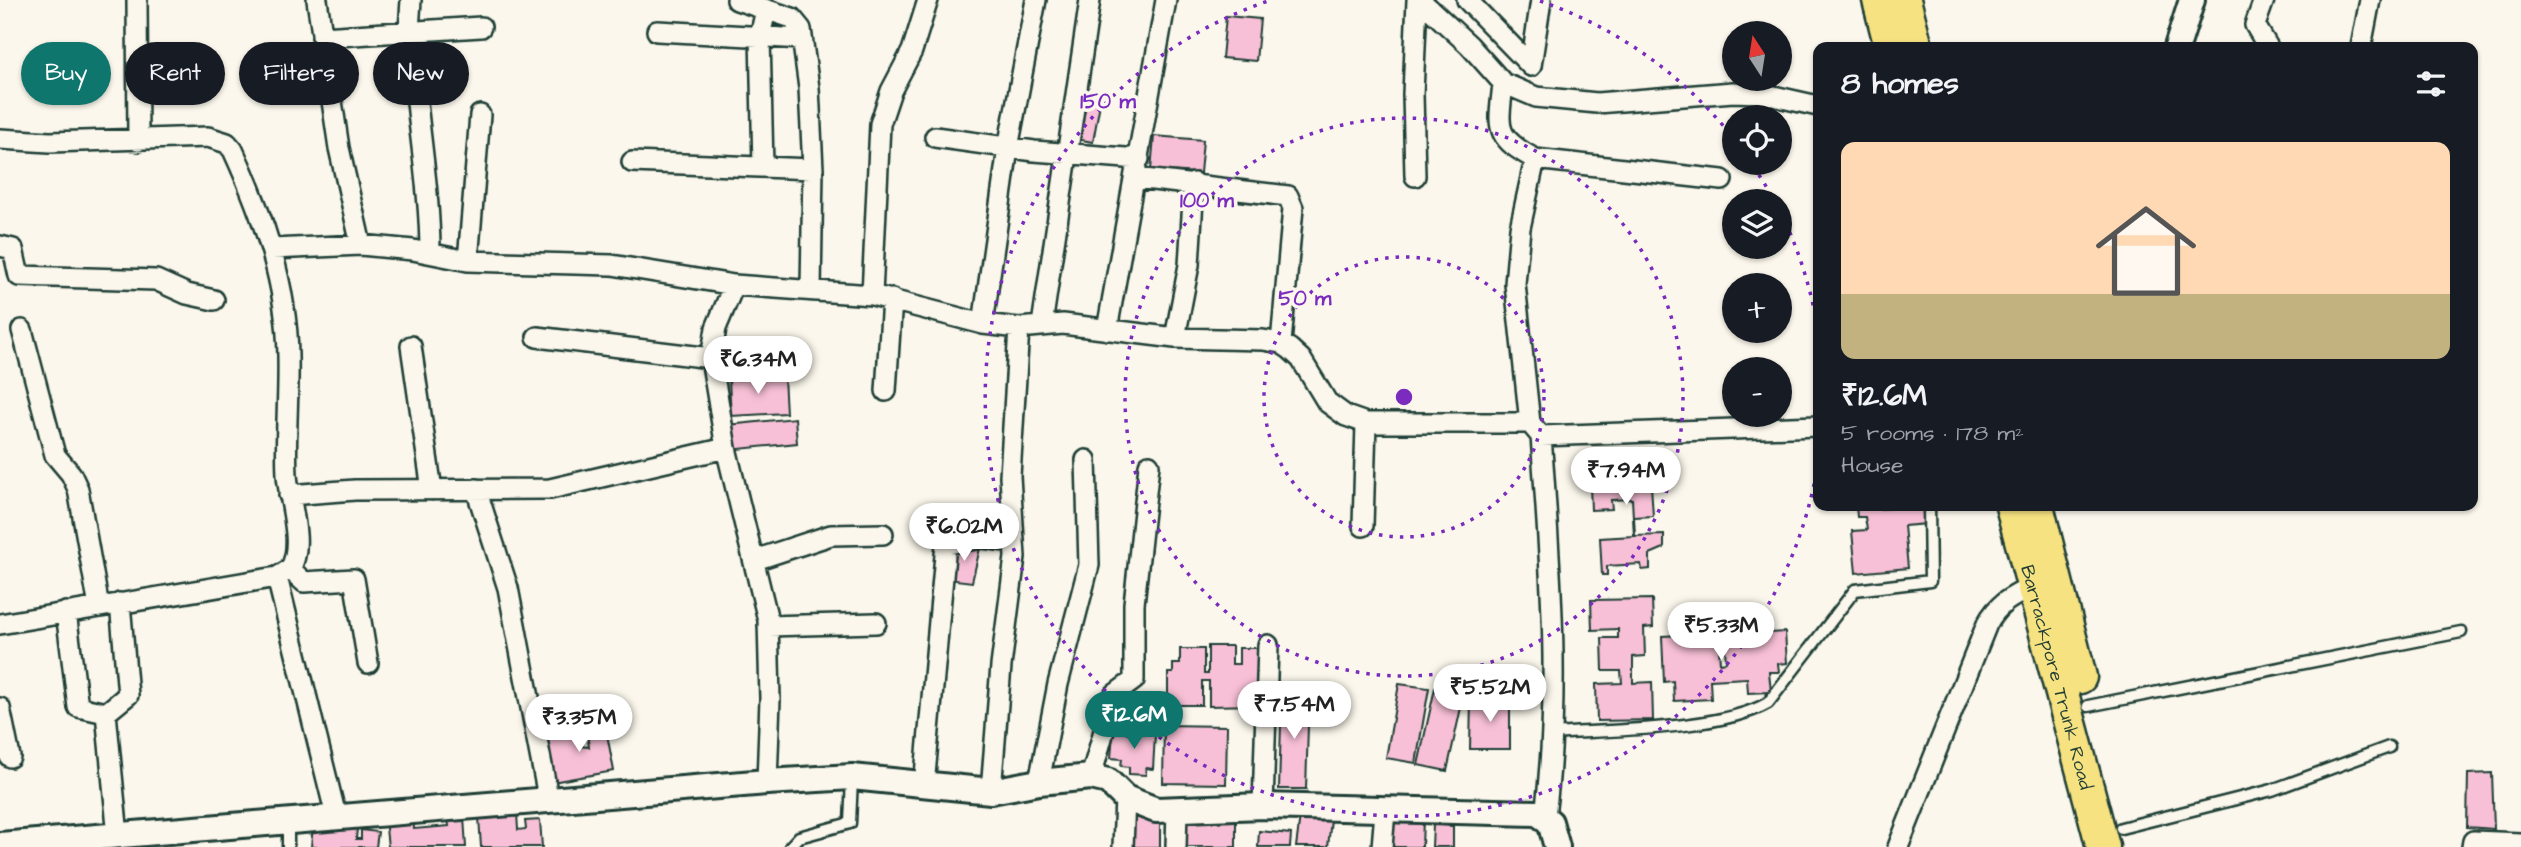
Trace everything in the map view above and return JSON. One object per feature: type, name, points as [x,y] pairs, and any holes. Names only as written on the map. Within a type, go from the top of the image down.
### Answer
[{"type":"main road","points":[[1879,0],[1890,42]]},
{"type":"main road","points":[[1904,0],[1915,42]]},
{"type":"main road","name":"Barrackpore Trunk Road","points":[[2013,511],[2034,586],[2117,841]]},
{"type":"main road","name":"Barrackpore Trunk Road","points":[[2038,511],[2088,706],[2117,841]]},
{"type":"street","points":[[137,0],[138,141]]},
{"type":"street","points":[[317,0],[339,148],[361,245]]},
{"type":"street","points":[[411,0],[414,96],[429,208],[430,253]]},
{"type":"street","points":[[737,0],[797,20],[802,39],[809,88],[813,169],[811,289]]},
{"type":"street","points":[[886,391],[880,124],[887,100],[912,51],[928,0]]},
{"type":"street","points":[[983,324],[1008,148],[1036,0]]},
{"type":"street","points":[[1042,325],[1090,0]]},
{"type":"street","points":[[1107,330],[1138,169],[1166,0]]},
{"type":"street","points":[[1418,0],[1469,45],[1503,83],[1536,97],[1565,102],[1656,100],[1733,92],[1760,93],[1813,105]]},
{"type":"street","points":[[1415,176],[1413,94],[1418,0]]},
{"type":"street","points":[[1467,0],[1531,66],[1541,0]]},
{"type":"street","points":[[2179,42],[2192,0]]},
{"type":"street","points":[[2264,0],[2255,25],[2265,42]]},
{"type":"street","points":[[2362,42],[2370,0]]},
{"type":"street","points":[[763,167],[760,36],[766,10]]},
{"type":"street","points":[[322,37],[481,27]]},
{"type":"street","points":[[657,31],[802,39]]},
{"type":"street","points":[[1503,83],[1499,120],[1502,134],[1510,146],[1535,159],[1722,180]]},
{"type":"street","points":[[468,261],[480,115]]},
{"type":"street","points":[[0,139],[50,142],[208,137],[227,143],[237,160],[272,249],[281,283],[288,346],[289,495],[296,548],[283,573],[336,816]]},
{"type":"street","points":[[935,137],[1066,154],[1194,183],[1281,194],[1292,201],[1281,343]]},
{"type":"street","points":[[1535,159],[1520,228],[1515,284],[1536,430],[1554,660],[1553,734],[1545,816]]},
{"type":"street","points":[[632,162],[813,169]]},
{"type":"street","points":[[1175,338],[1189,265],[1194,183]]},
{"type":"street","points":[[272,249],[361,245],[430,253],[468,261],[612,265],[734,285],[811,289],[882,297],[983,324],[1019,328],[1042,325],[1175,338],[1281,343],[1301,359],[1327,402],[1346,416],[1366,423],[1536,430],[1813,426]]},
{"type":"street","points":[[0,246],[13,249],[19,276],[156,280],[187,294],[214,300]]},
{"type":"street","points":[[734,285],[716,328],[710,358],[726,449],[755,561],[768,626],[770,699],[767,782]]},
{"type":"street","points":[[991,791],[1014,542],[1010,476],[1019,328]]},
{"type":"street","points":[[22,330],[55,454],[71,474],[78,489],[99,607]]},
{"type":"street","points":[[537,337],[710,358]]},
{"type":"street","points":[[411,345],[432,489]]},
{"type":"street","points":[[1363,526],[1366,423]]},
{"type":"street","points":[[289,495],[355,490],[550,489],[726,449]]},
{"type":"street","points":[[1039,782],[1058,684],[1088,565],[1086,460]]},
{"type":"street","points":[[1091,777],[1115,695],[1134,680],[1134,604],[1149,465]]},
{"type":"street","points":[[476,489],[508,588],[550,802]]},
{"type":"street","points":[[755,561],[831,535],[883,534]]},
{"type":"street","points":[[924,786],[946,544],[983,538],[1014,542]]},
{"type":"street","points":[[0,624],[283,573],[304,582],[354,579],[368,663]]},
{"type":"street","points":[[1898,847],[1987,624],[2005,600],[2034,586]]},
{"type":"street","points":[[106,713],[128,695],[120,603]]},
{"type":"street","points":[[66,612],[78,707],[106,713]]},
{"type":"street","points":[[768,626],[876,623]]},
{"type":"street","points":[[1263,806],[1268,645]]},
{"type":"street","points":[[0,708],[10,757]]},
{"type":"street","points":[[106,713],[118,836]]},
{"type":"street","points":[[0,845],[336,816],[550,802],[767,782],[852,777],[991,791],[1039,782],[1091,777],[1108,781],[1125,798],[1156,810],[1263,806],[1536,813],[1545,816],[1554,829],[1557,847]]},
{"type":"street","points":[[1123,847],[1125,798]]},
{"type":"street","points":[[1175,847],[1177,808]]},
{"type":"street","points":[[1382,847],[1385,811]]},
{"type":"street","points":[[2472,847],[2473,842],[2521,843]]},
{"type":"lane","points":[[1553,734],[1719,720],[1751,713],[1768,704],[1855,590],[1930,581],[1929,511]]},
{"type":"lane","points":[[2088,706],[2461,632]]},
{"type":"lane","points":[[2117,841],[2272,790],[2389,747]]},
{"type":"lane","points":[[790,847],[799,837],[850,823],[852,777]]},
{"type":"lane","points":[[288,822],[288,847]]},
{"type":"building","points":[[1226,16],[1260,19],[1256,61],[1222,58]]},
{"type":"building","points":[[1082,100],[1100,103],[1093,142],[1076,139]]},
{"type":"building","points":[[1154,136],[1203,140],[1200,173],[1151,170]]},
{"type":"building","points":[[784,377],[786,413],[731,416],[729,380]]},
{"type":"building","points":[[795,418],[797,443],[730,450],[728,425]]},
{"type":"building","points":[[1661,459],[1662,485],[1651,485],[1653,516],[1634,517],[1635,536],[1664,535],[1664,548],[1650,554],[1650,569],[1642,570],[1641,564],[1607,566],[1607,575],[1602,575],[1600,538],[1634,536],[1632,499],[1611,500],[1612,509],[1591,510],[1589,462]]},
{"type":"building","points":[[1856,511],[1926,511],[1927,524],[1904,526],[1908,568],[1856,573],[1852,531],[1867,530],[1865,517],[1857,517]]},
{"type":"building","points":[[981,544],[972,582],[947,579],[952,549]]},
{"type":"building","points":[[1652,599],[1653,627],[1644,628],[1645,656],[1633,657],[1633,683],[1652,682],[1653,720],[1597,721],[1596,684],[1622,683],[1621,671],[1603,671],[1602,638],[1618,638],[1618,629],[1592,630],[1591,600]]},
{"type":"building","points":[[1785,632],[1787,663],[1778,664],[1779,672],[1769,672],[1771,692],[1748,693],[1747,678],[1710,680],[1711,699],[1674,701],[1673,681],[1664,682],[1662,636],[1718,633],[1720,663],[1726,662],[1724,636]]},
{"type":"building","points":[[1208,646],[1232,646],[1232,664],[1239,664],[1239,648],[1258,648],[1258,705],[1209,706],[1209,681],[1202,681],[1202,705],[1168,705],[1168,673],[1173,673],[1173,664],[1180,664],[1180,649],[1204,649],[1204,674],[1208,674]]},
{"type":"building","points":[[1399,684],[1429,688],[1416,763],[1386,758]]},
{"type":"building","points":[[1435,688],[1464,694],[1447,771],[1418,765]]},
{"type":"building","points":[[1282,693],[1309,694],[1306,789],[1279,789]]},
{"type":"building","points":[[1471,698],[1510,699],[1510,749],[1470,749]]},
{"type":"building","points":[[605,724],[614,771],[552,782],[544,736],[578,730],[580,746],[589,747],[586,727]]},
{"type":"building","points":[[1164,725],[1227,726],[1226,784],[1163,783]]},
{"type":"building","points":[[1113,732],[1155,734],[1153,769],[1146,768],[1146,775],[1129,774],[1129,767],[1121,766],[1122,759],[1111,758]]},
{"type":"building","points":[[2492,773],[2494,829],[2467,827],[2468,774]]},
{"type":"building","points":[[517,813],[518,830],[526,829],[525,821],[540,820],[542,847],[481,847],[479,817]]},
{"type":"building","points":[[1132,814],[1160,814],[1160,847],[1132,847]]},
{"type":"building","points":[[1300,816],[1331,819],[1328,847],[1296,847]]},
{"type":"building","points":[[413,817],[414,829],[449,826],[448,818],[464,817],[466,847],[388,847],[385,819]]},
{"type":"building","points":[[1389,818],[1423,819],[1422,847],[1388,847]]},
{"type":"building","points":[[1185,820],[1236,820],[1236,847],[1181,847]]},
{"type":"building","points":[[313,825],[357,829],[356,839],[361,839],[361,830],[378,832],[376,847],[311,847]]},
{"type":"building","points":[[1433,825],[1453,826],[1453,847],[1432,847]]},
{"type":"building","points":[[1259,831],[1291,834],[1290,847],[1258,847]]}]
